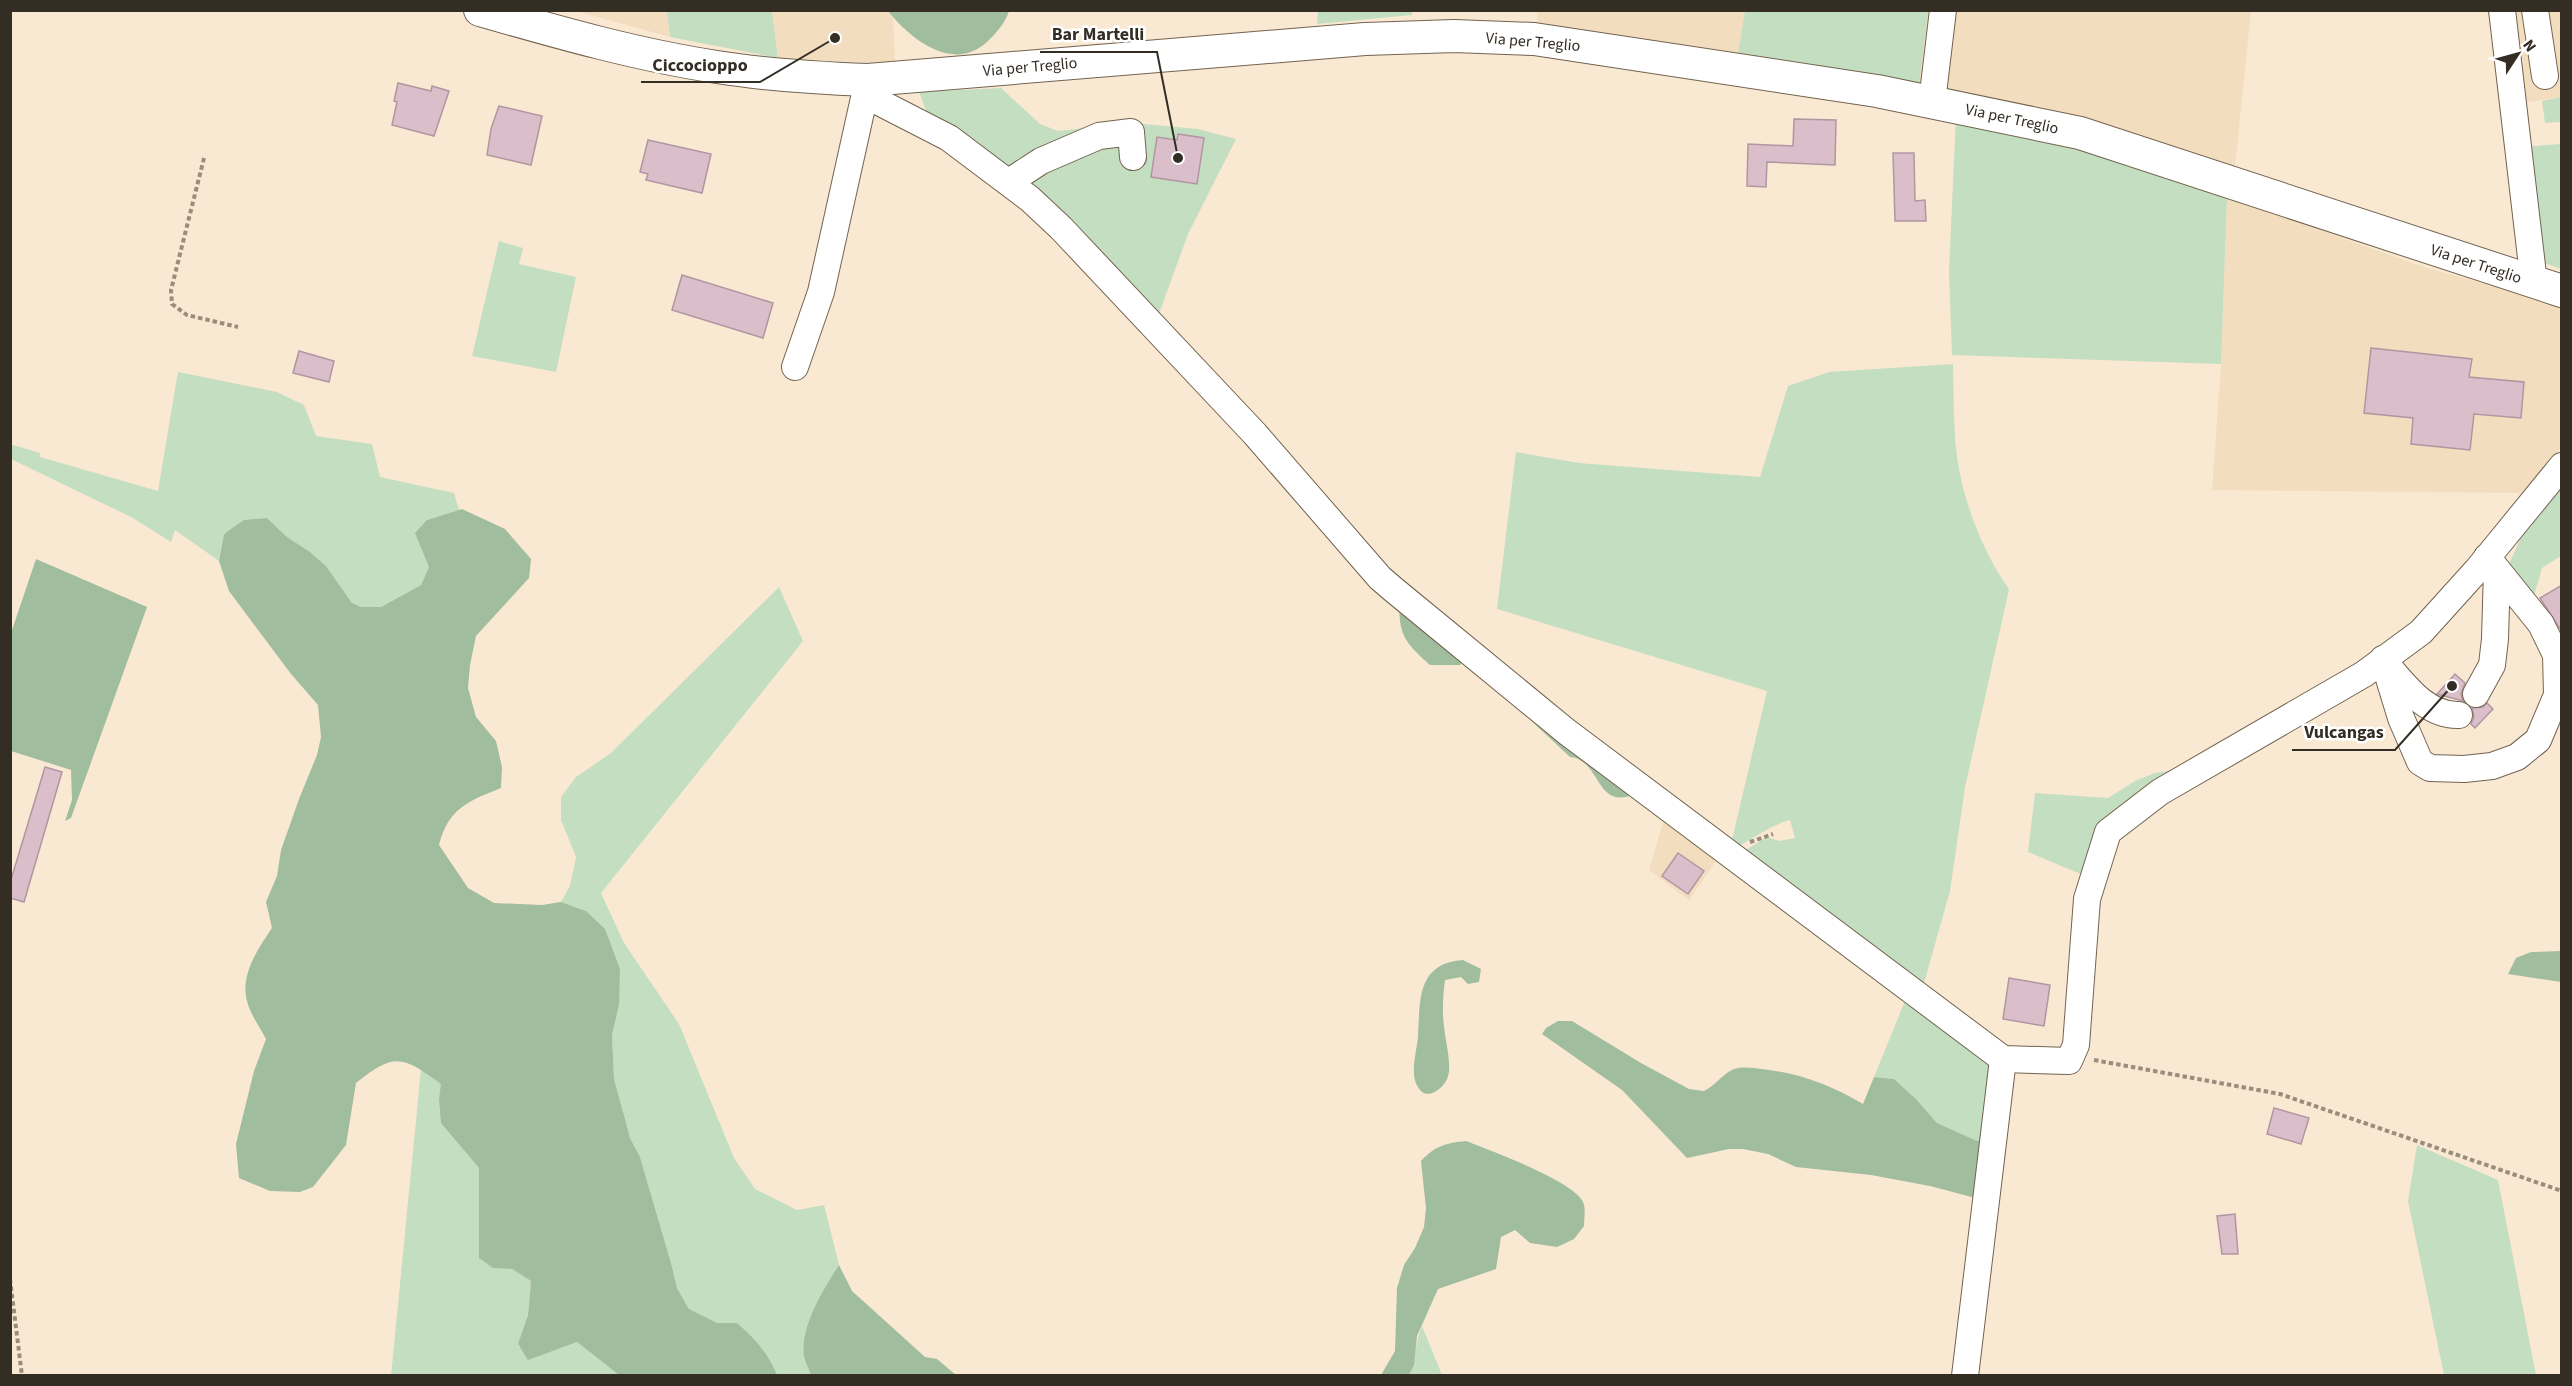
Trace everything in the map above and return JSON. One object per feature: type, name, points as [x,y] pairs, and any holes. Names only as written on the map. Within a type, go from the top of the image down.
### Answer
[{"type":"main road","name":"Via per Treglio","points":[[480,10],[629,49],[715,67],[794,77],[868,80],[1365,39],[1454,36],[1534,39],[1869,90],[2080,133],[2548,287]]},
{"type":"street","points":[[1932,102],[1943,10]]},
{"type":"street","points":[[2502,10],[2548,287]]},
{"type":"street","points":[[2535,10],[2545,76]]},
{"type":"street","points":[[868,80],[875,100],[949,138],[1008,182],[1061,228],[1255,434],[1387,584],[1567,732],[2003,1059],[2069,1061],[2076,1045],[2087,899],[2108,832],[2160,792],[2364,674],[2421,632],[2492,564],[2562,466]]},
{"type":"street","points":[[795,367],[821,292],[868,80]]},
{"type":"street","points":[[1008,182],[1041,161],[1099,136],[1131,132],[1133,157]]},
{"type":"street","points":[[2384,660],[2401,718],[2420,762],[2430,768],[2464,769],[2492,766],[2517,757],[2538,740],[2557,695],[2556,655],[2541,624],[2492,564]]},
{"type":"street","points":[[2476,694],[2492,665],[2496,639],[2492,564]]},
{"type":"street","points":[[2384,660],[2405,686],[2427,706],[2440,712],[2459,714]]},
{"type":"street","points":[[1965,1376],[2003,1059]]},
{"type":"path","points":[[204,158],[171,290],[172,304],[187,315],[238,327]]},
{"type":"path","points":[[2069,1061],[2098,1060],[2280,1094],[2562,1191]]},
{"type":"path","points":[[10,1279],[22,1376]]},
{"type":"shaded area","points":[[1538,10],[2251,11],[2235,167],[2005,104],[1908,81],[1822,66],[1536,28]]},
{"type":"shaded area","points":[[576,11],[667,11],[670,37]]},
{"type":"shaded area","points":[[772,11],[888,11],[893,17],[895,64],[778,58]]},
{"type":"shaded area","points":[[2492,11],[2561,11],[2561,97],[2509,105]]},
{"type":"shaded area","points":[[2227,197],[2424,267],[2561,305],[2561,448],[2527,493],[2212,490],[2221,364]]},
{"type":"shaded area","points":[[1666,812],[1720,855],[1689,900],[1649,870]]},
{"type":"green space","points":[[1412,10],[1412,15],[1317,24],[1318,11]]},
{"type":"green space","points":[[667,11],[772,11],[778,58],[670,37]]},
{"type":"green space","points":[[888,11],[1009,11],[997,32],[978,49],[964,54],[950,54],[936,50],[910,34]]},
{"type":"green space","points":[[1745,11],[1928,11],[1919,84],[1738,55]]},
{"type":"green space","points":[[1001,88],[1040,124],[1058,131],[1133,123],[1198,129],[1236,139],[1188,234],[1157,319],[927,113],[919,92]]},
{"type":"green space","points":[[2561,97],[2561,122],[2545,123],[2542,101]]},
{"type":"green space","points":[[1956,115],[2076,149],[2227,197],[2221,364],[1952,355],[1949,272]]},
{"type":"green space","points":[[2561,144],[2561,269],[2536,260],[2522,147]]},
{"type":"green space","points":[[499,241],[523,248],[519,264],[576,277],[556,372],[472,356]]},
{"type":"green space","points":[[1953,364],[1954,423],[1964,491],[1983,543],[2009,589],[1965,787],[1950,891],[1922,990],[1741,853],[1767,837],[1779,841],[1795,838],[1790,820],[1769,828],[1735,848],[1731,844],[1767,691],[1497,609],[1516,452],[1579,463],[1760,477],[1788,386],[1829,372]]},
{"type":"green space","points":[[178,372],[277,392],[304,405],[316,436],[372,444],[380,477],[454,493],[459,510],[427,520],[429,567],[421,585],[381,607],[361,607],[352,603],[326,566],[287,537],[267,518],[224,533],[219,561],[175,530],[171,542],[133,518],[11,459],[10,444],[40,453],[40,457],[158,491]]},
{"type":"green space","points":[[2561,486],[2561,556],[2542,568],[2533,599],[2509,564],[2523,533]]},
{"type":"green space","points":[[462,509],[505,529],[531,559],[529,578],[476,636],[470,665],[468,688],[476,717],[496,741],[502,767],[501,788],[461,808],[448,823],[439,845],[468,888],[494,903],[542,905],[561,902],[586,911],[605,929],[620,969],[619,1005],[612,1035],[614,1079],[630,1138],[640,1157],[677,1288],[689,1309],[717,1323],[737,1323],[743,1328],[765,1353],[777,1375],[619,1375],[577,1342],[528,1360],[518,1344],[528,1315],[531,1281],[512,1269],[493,1268],[479,1258],[479,1168],[441,1123],[439,1099],[441,1084],[407,1063],[390,1062],[380,1066],[356,1083],[346,1145],[313,1187],[300,1192],[270,1191],[239,1178],[236,1144],[254,1071],[266,1039],[248,1006],[246,981],[252,962],[272,928],[266,902],[277,876],[281,850],[317,755],[321,737],[318,705],[291,674],[229,591],[219,561],[224,534],[244,520],[267,518],[287,537],[326,566],[352,603],[361,607],[381,607],[421,585],[429,567],[415,533],[427,520]]},
{"type":"green space","points":[[36,559],[147,607],[71,818],[65,821],[72,800],[71,770],[11,751],[11,633]]},
{"type":"green space","points":[[779,587],[803,641],[601,893],[624,943],[679,1024],[734,1158],[755,1189],[797,1210],[824,1205],[839,1265],[814,1309],[805,1334],[804,1357],[811,1375],[777,1375],[765,1353],[743,1328],[737,1323],[717,1324],[689,1309],[677,1288],[640,1157],[630,1138],[614,1079],[612,1035],[619,1005],[586,911],[561,902],[570,886],[576,857],[561,820],[561,797],[576,777],[611,753]]},
{"type":"green space","points":[[1399,597],[1637,793],[1623,797],[1613,796],[1606,791],[1588,767],[1580,760],[1570,757],[1464,658],[1460,665],[1430,665],[1413,649],[1404,636],[1401,628]]},
{"type":"green space","points":[[2179,769],[2163,784],[2088,877],[2028,852],[2035,793],[2108,798],[2135,781],[2155,773]]},
{"type":"green space","points":[[2561,951],[2561,982],[2508,974],[2516,958],[2531,952]]},
{"type":"green space","points":[[1463,960],[1481,969],[1479,982],[1468,984],[1461,977],[1445,980],[1443,1015],[1449,1071],[1447,1080],[1441,1088],[1432,1093],[1424,1093],[1416,1084],[1414,1064],[1419,1009],[1424,986],[1429,976],[1437,968]]},
{"type":"green space","points":[[1907,996],[1996,1062],[1989,1143],[1975,1140],[1937,1123],[1894,1079],[1874,1077]]},
{"type":"green space","points":[[1558,1021],[1572,1021],[1689,1089],[1704,1091],[1730,1071],[1744,1067],[1789,1073],[1839,1091],[1863,1104],[1874,1077],[1894,1079],[1937,1123],[1975,1140],[1989,1143],[1983,1200],[1930,1186],[1871,1175],[1796,1167],[1768,1154],[1743,1149],[1729,1149],[1687,1158],[1622,1090],[1542,1034],[1546,1028]]},
{"type":"green space","points":[[421,1069],[442,1084],[439,1099],[464,1150],[479,1168],[480,1204],[493,1268],[512,1269],[531,1281],[528,1315],[518,1345],[529,1359],[577,1342],[619,1375],[391,1376]]},
{"type":"green space","points":[[1466,1141],[1530,1167],[1564,1185],[1583,1202],[1584,1226],[1574,1239],[1557,1247],[1530,1243],[1515,1230],[1501,1237],[1496,1269],[1438,1289],[1417,1336],[1414,1365],[1409,1375],[1381,1375],[1395,1351],[1397,1288],[1404,1265],[1415,1248],[1424,1227],[1426,1208],[1421,1161],[1441,1146]]},
{"type":"green space","points":[[2417,1145],[2498,1180],[2536,1375],[2444,1375],[2408,1201]]},
{"type":"green space","points":[[839,1265],[852,1291],[925,1357],[937,1359],[956,1375],[811,1375],[804,1357],[805,1334],[814,1309]]},
{"type":"green space","points":[[1422,1326],[1442,1375],[1409,1376]]},
{"type":"building","points":[[398,83],[431,91],[432,86],[449,91],[434,136],[392,125]]},
{"type":"building","points":[[499,106],[542,116],[531,165],[487,155],[491,129]]},
{"type":"building","points":[[1794,119],[1836,120],[1835,165],[1767,162],[1766,187],[1747,186],[1748,144],[1793,146]]},
{"type":"building","points":[[1178,134],[1204,138],[1197,184],[1151,177],[1157,137],[1177,140]]},
{"type":"building","points":[[648,140],[711,154],[702,193],[646,180],[648,174],[640,172]]},
{"type":"building","points":[[1893,153],[1914,153],[1915,201],[1925,200],[1926,221],[1895,221]]},
{"type":"building","points":[[682,275],[773,303],[763,338],[672,310]]},
{"type":"building","points":[[2371,348],[2472,359],[2469,377],[2524,382],[2521,418],[2474,414],[2470,450],[2411,444],[2413,418],[2364,413]]},
{"type":"building","points":[[299,351],[334,361],[329,382],[293,373]]},
{"type":"building","points":[[2562,585],[2562,632],[2540,598]]},
{"type":"building","points":[[2455,674],[2465,683],[2461,694],[2463,701],[2437,694]]},
{"type":"building","points":[[2487,703],[2493,709],[2475,728],[2471,724],[2474,717],[2472,708],[2483,707]]},
{"type":"building","points":[[45,767],[62,772],[24,902],[10,898],[10,883]]},
{"type":"building","points":[[1678,853],[1704,871],[1688,894],[1662,876]]},
{"type":"building","points":[[2009,978],[2050,985],[2044,1026],[2003,1019]]},
{"type":"building","points":[[2274,1108],[2309,1118],[2301,1144],[2267,1134]]},
{"type":"building","points":[[2235,1214],[2238,1254],[2222,1254],[2217,1216]]},
{"type":"place","name":"Ciccocioppo","points":[[835,38]]},
{"type":"place","name":"Bar Martelli","points":[[1178,158]]},
{"type":"place","name":"Vulcangas","points":[[2452,686]]}]
